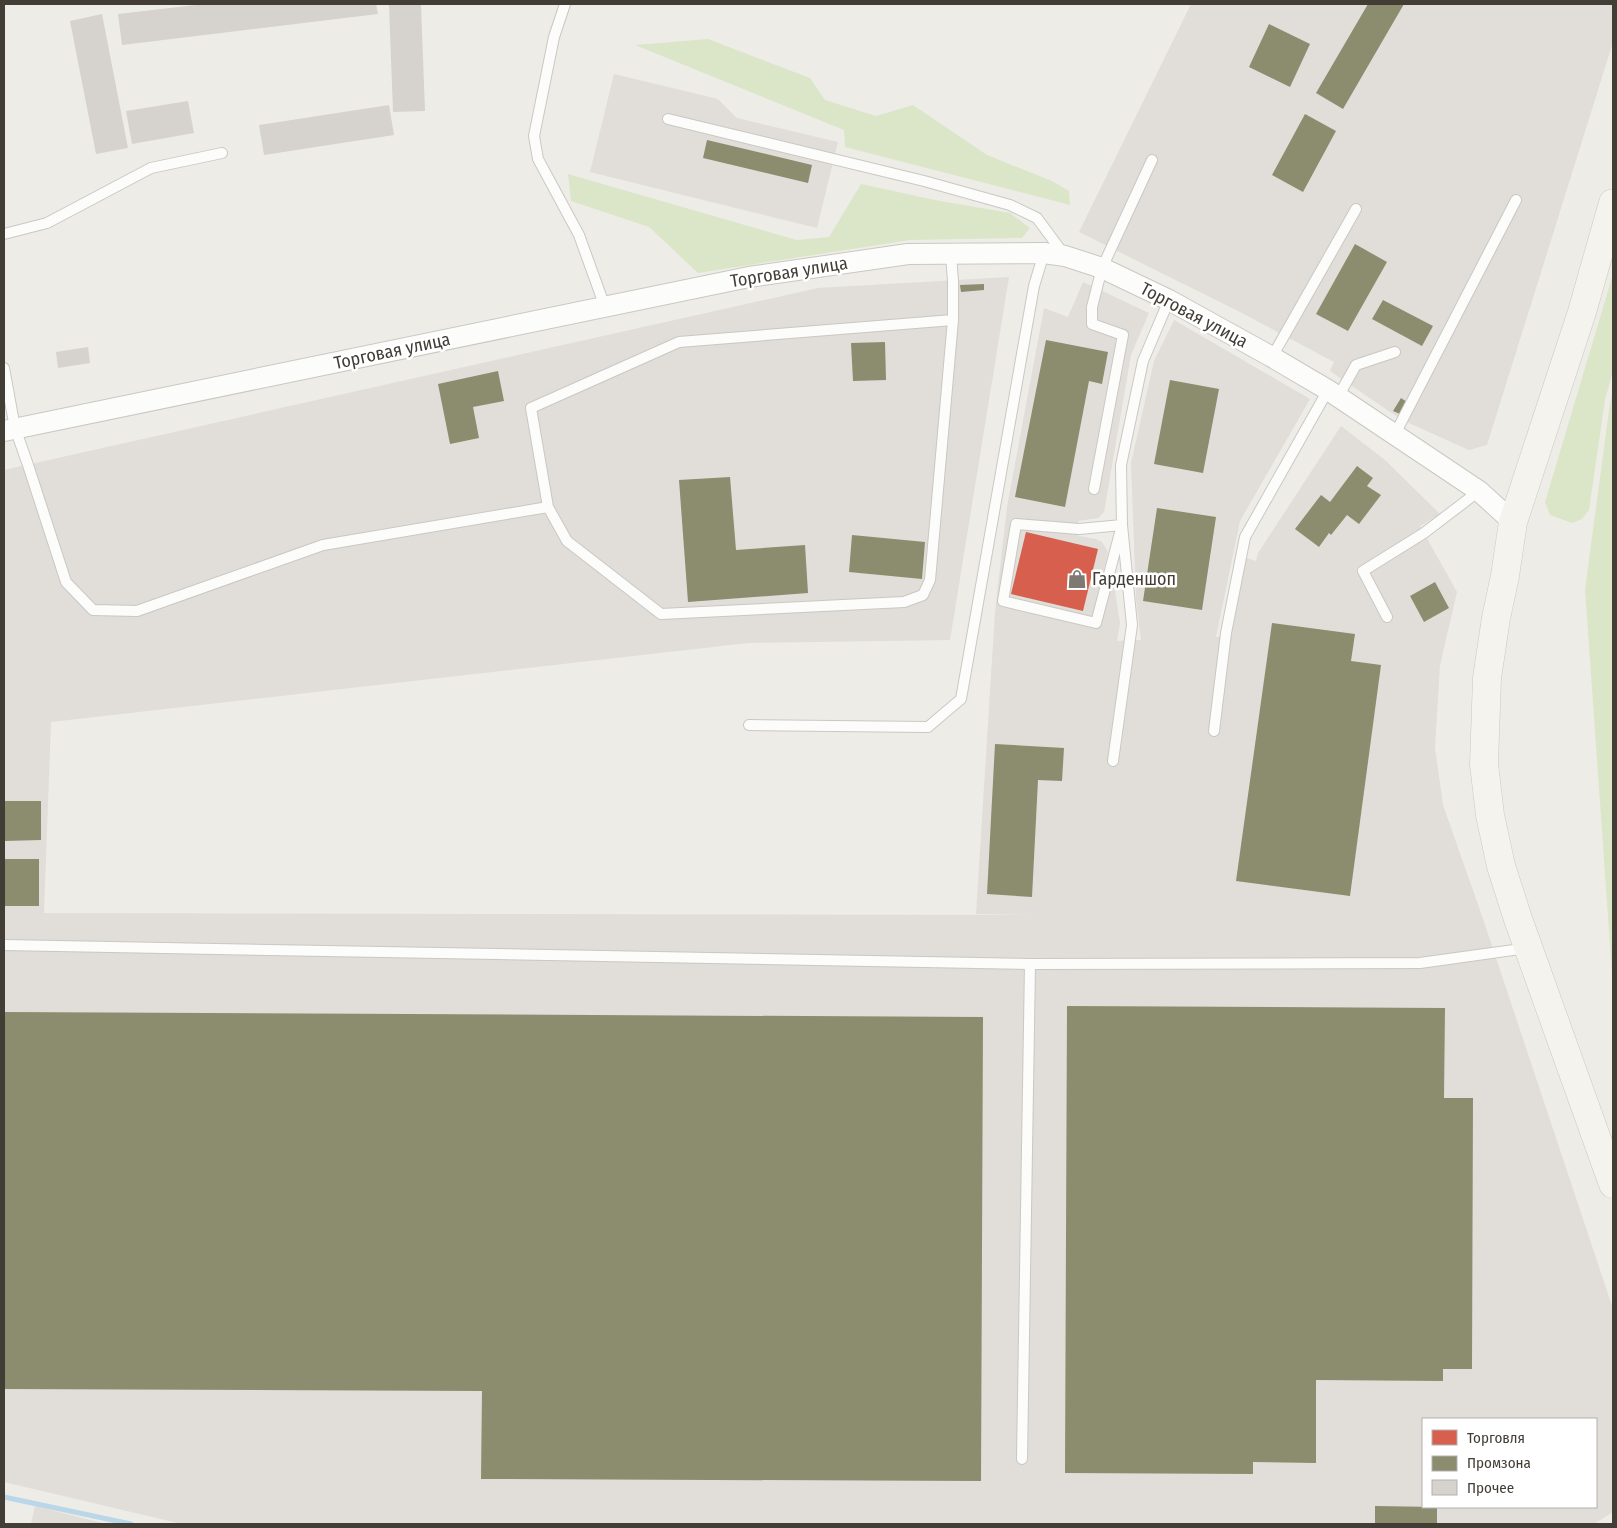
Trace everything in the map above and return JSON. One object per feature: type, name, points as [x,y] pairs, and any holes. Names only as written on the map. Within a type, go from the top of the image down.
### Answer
[{"type":"main road","points":[[1613,203],[1582,312],[1513,522],[1487,678],[1484,764],[1490,814],[1501,866],[1613,1184]]},
{"type":"street","name":"Торговая улица","points":[[9,430],[749,277],[908,254],[1044,253],[1065,256],[1102,268],[1169,300],[1272,357],[1333,393],[1478,491],[1513,522]]},
{"type":"lane","points":[[565,4],[554,37],[534,136],[538,159],[579,235],[605,307]]},
{"type":"lane","points":[[668,119],[924,181],[1010,205],[1037,218],[1065,256]]},
{"type":"lane","points":[[4,234],[47,223],[151,168],[222,153]]},
{"type":"lane","points":[[1094,489],[1123,335],[1092,324],[1092,307],[1102,268],[1152,160]]},
{"type":"lane","points":[[1394,436],[1516,200]]},
{"type":"lane","points":[[1272,357],[1356,209]]},
{"type":"lane","points":[[749,725],[928,727],[961,699],[1034,286],[1044,253]]},
{"type":"lane","points":[[951,255],[953,320],[930,580],[923,595],[904,602],[661,614],[567,542],[548,508],[531,408],[679,342],[953,320]]},
{"type":"lane","points":[[1113,762],[1132,624],[1122,525],[1121,465],[1143,361],[1169,300]]},
{"type":"lane","points":[[1214,731],[1226,633],[1245,538],[1333,393],[1356,365],[1395,352]]},
{"type":"lane","points":[[4,368],[9,430],[28,464],[66,582],[93,610],[137,611],[323,545],[548,508]]},
{"type":"lane","points":[[1387,617],[1363,571],[1424,533],[1478,491]]},
{"type":"lane","points":[[1016,524],[1078,529],[1122,525],[1096,623],[1003,601],[1016,524]]},
{"type":"lane","points":[[4,946],[1030,964],[1420,963],[1529,948]]},
{"type":"lane","points":[[1022,1459],[1030,964]]},
{"type":"shaded area","points":[[1191,4],[1613,4],[1613,42],[1487,445],[1469,450],[1402,420],[1330,371],[1334,362],[1240,312],[1079,232]]},
{"type":"shaded area","points":[[614,74],[718,99],[737,118],[838,142],[817,228],[590,172]]},
{"type":"shaded area","points":[[1009,277],[950,640],[748,643],[51,722],[44,913],[1035,915],[976,914],[995,612],[1007,507],[1044,308],[1068,317],[1083,282],[1149,313],[1131,355],[1104,512],[1098,518],[1078,521],[1079,536],[1102,542],[1108,552],[1097,597],[1108,600],[1113,578],[1120,623],[1117,641],[1141,640],[1136,599],[1131,463],[1154,361],[1174,320],[1310,399],[1240,521],[1216,637],[1230,636],[1246,558],[1256,561],[1258,553],[1341,426],[1385,460],[1440,514],[1420,526],[1457,592],[1440,665],[1435,748],[1443,805],[1613,1309],[1613,1512],[1594,1524],[182,1524],[4,1482],[4,470],[818,288]]},
{"type":"shaded area","points":[[35,1506],[106,1524],[31,1524]]},
{"type":"green space","points":[[708,39],[810,78],[825,100],[876,116],[913,105],[987,155],[1052,181],[1069,191],[1070,205],[845,147],[844,130],[635,45]]},
{"type":"green space","points":[[568,174],[797,240],[829,237],[861,184],[935,200],[1010,213],[1030,228],[1022,238],[910,240],[698,273],[649,227],[571,201]]},
{"type":"green space","points":[[1613,274],[1613,371],[1605,400],[1589,510],[1582,519],[1572,523],[1550,515],[1545,502]]},
{"type":"green space","points":[[1613,391],[1613,988],[1585,589]]},
{"type":"building: Торговля","points":[[1026,532],[1098,549],[1083,611],[1011,594]]},
{"type":"building: Промзона","points":[[1368,4],[1404,4],[1343,109],[1316,93]]},
{"type":"building: Промзона","points":[[1269,24],[1310,44],[1290,87],[1249,67]]},
{"type":"building: Промзона","points":[[1305,114],[1336,131],[1303,192],[1272,175]]},
{"type":"building: Промзона","points":[[707,140],[812,165],[808,183],[703,158]]},
{"type":"building: Промзона","points":[[1355,244],[1387,262],[1348,331],[1316,314]]},
{"type":"building: Промзона","points":[[984,284],[984,290],[961,292],[960,285]]},
{"type":"building: Промзона","points":[[1383,300],[1433,326],[1422,346],[1372,319]]},
{"type":"building: Промзона","points":[[1046,340],[1108,352],[1102,384],[1089,381],[1065,507],[1015,497]]},
{"type":"building: Промзона","points":[[885,342],[886,380],[853,381],[851,343]]},
{"type":"building: Промзона","points":[[498,371],[504,401],[473,407],[479,438],[450,444],[438,384]]},
{"type":"building: Промзона","points":[[1170,380],[1219,389],[1203,473],[1154,464]]},
{"type":"building: Промзона","points":[[1401,398],[1407,402],[1400,414],[1393,411]]},
{"type":"building: Промзона","points":[[1357,466],[1373,478],[1367,486],[1381,495],[1359,524],[1347,515],[1331,535],[1329,533],[1319,547],[1295,529],[1321,495],[1330,502]]},
{"type":"building: Промзона","points":[[730,477],[736,550],[805,545],[808,593],[688,602],[679,480]]},
{"type":"building: Промзона","points":[[1157,508],[1216,517],[1202,610],[1143,601]]},
{"type":"building: Промзона","points":[[852,535],[925,542],[922,579],[849,572]]},
{"type":"building: Промзона","points":[[1435,582],[1449,608],[1424,622],[1410,596]]},
{"type":"building: Промзона","points":[[1272,623],[1355,634],[1351,661],[1381,665],[1350,896],[1236,881]]},
{"type":"building: Промзона","points":[[995,744],[1064,748],[1062,781],[1038,780],[1032,897],[987,894]]},
{"type":"building: Промзона","points":[[4,801],[41,801],[41,840],[4,841]]},
{"type":"building: Промзона","points":[[4,859],[39,859],[39,906],[4,906]]},
{"type":"building: Промзона","points":[[1067,1006],[1445,1008],[1444,1098],[1473,1098],[1472,1369],[1443,1369],[1443,1381],[1316,1380],[1316,1463],[1253,1462],[1253,1474],[1065,1473]]},
{"type":"building: Промзона","points":[[4,1012],[983,1017],[981,1481],[481,1479],[482,1391],[4,1389]]},
{"type":"building: Промзона","points":[[1375,1506],[1437,1508],[1437,1524],[1375,1524]]},
{"type":"building: Прочее","points":[[204,4],[376,4],[378,14],[122,45],[118,14]]},
{"type":"building: Прочее","points":[[389,4],[421,4],[425,111],[393,112]]},
{"type":"building: Прочее","points":[[102,14],[128,148],[96,154],[70,21]]},
{"type":"building: Прочее","points":[[188,101],[194,133],[132,144],[126,111]]},
{"type":"building: Прочее","points":[[389,105],[394,135],[264,155],[259,125]]},
{"type":"building: Прочее","points":[[88,347],[90,363],[58,368],[56,352]]},
{"type":"waterway","points":[[4,1497],[131,1524]]},
{"type":"place","name":"Гарденшоп","points":[[1077,579]]}]
